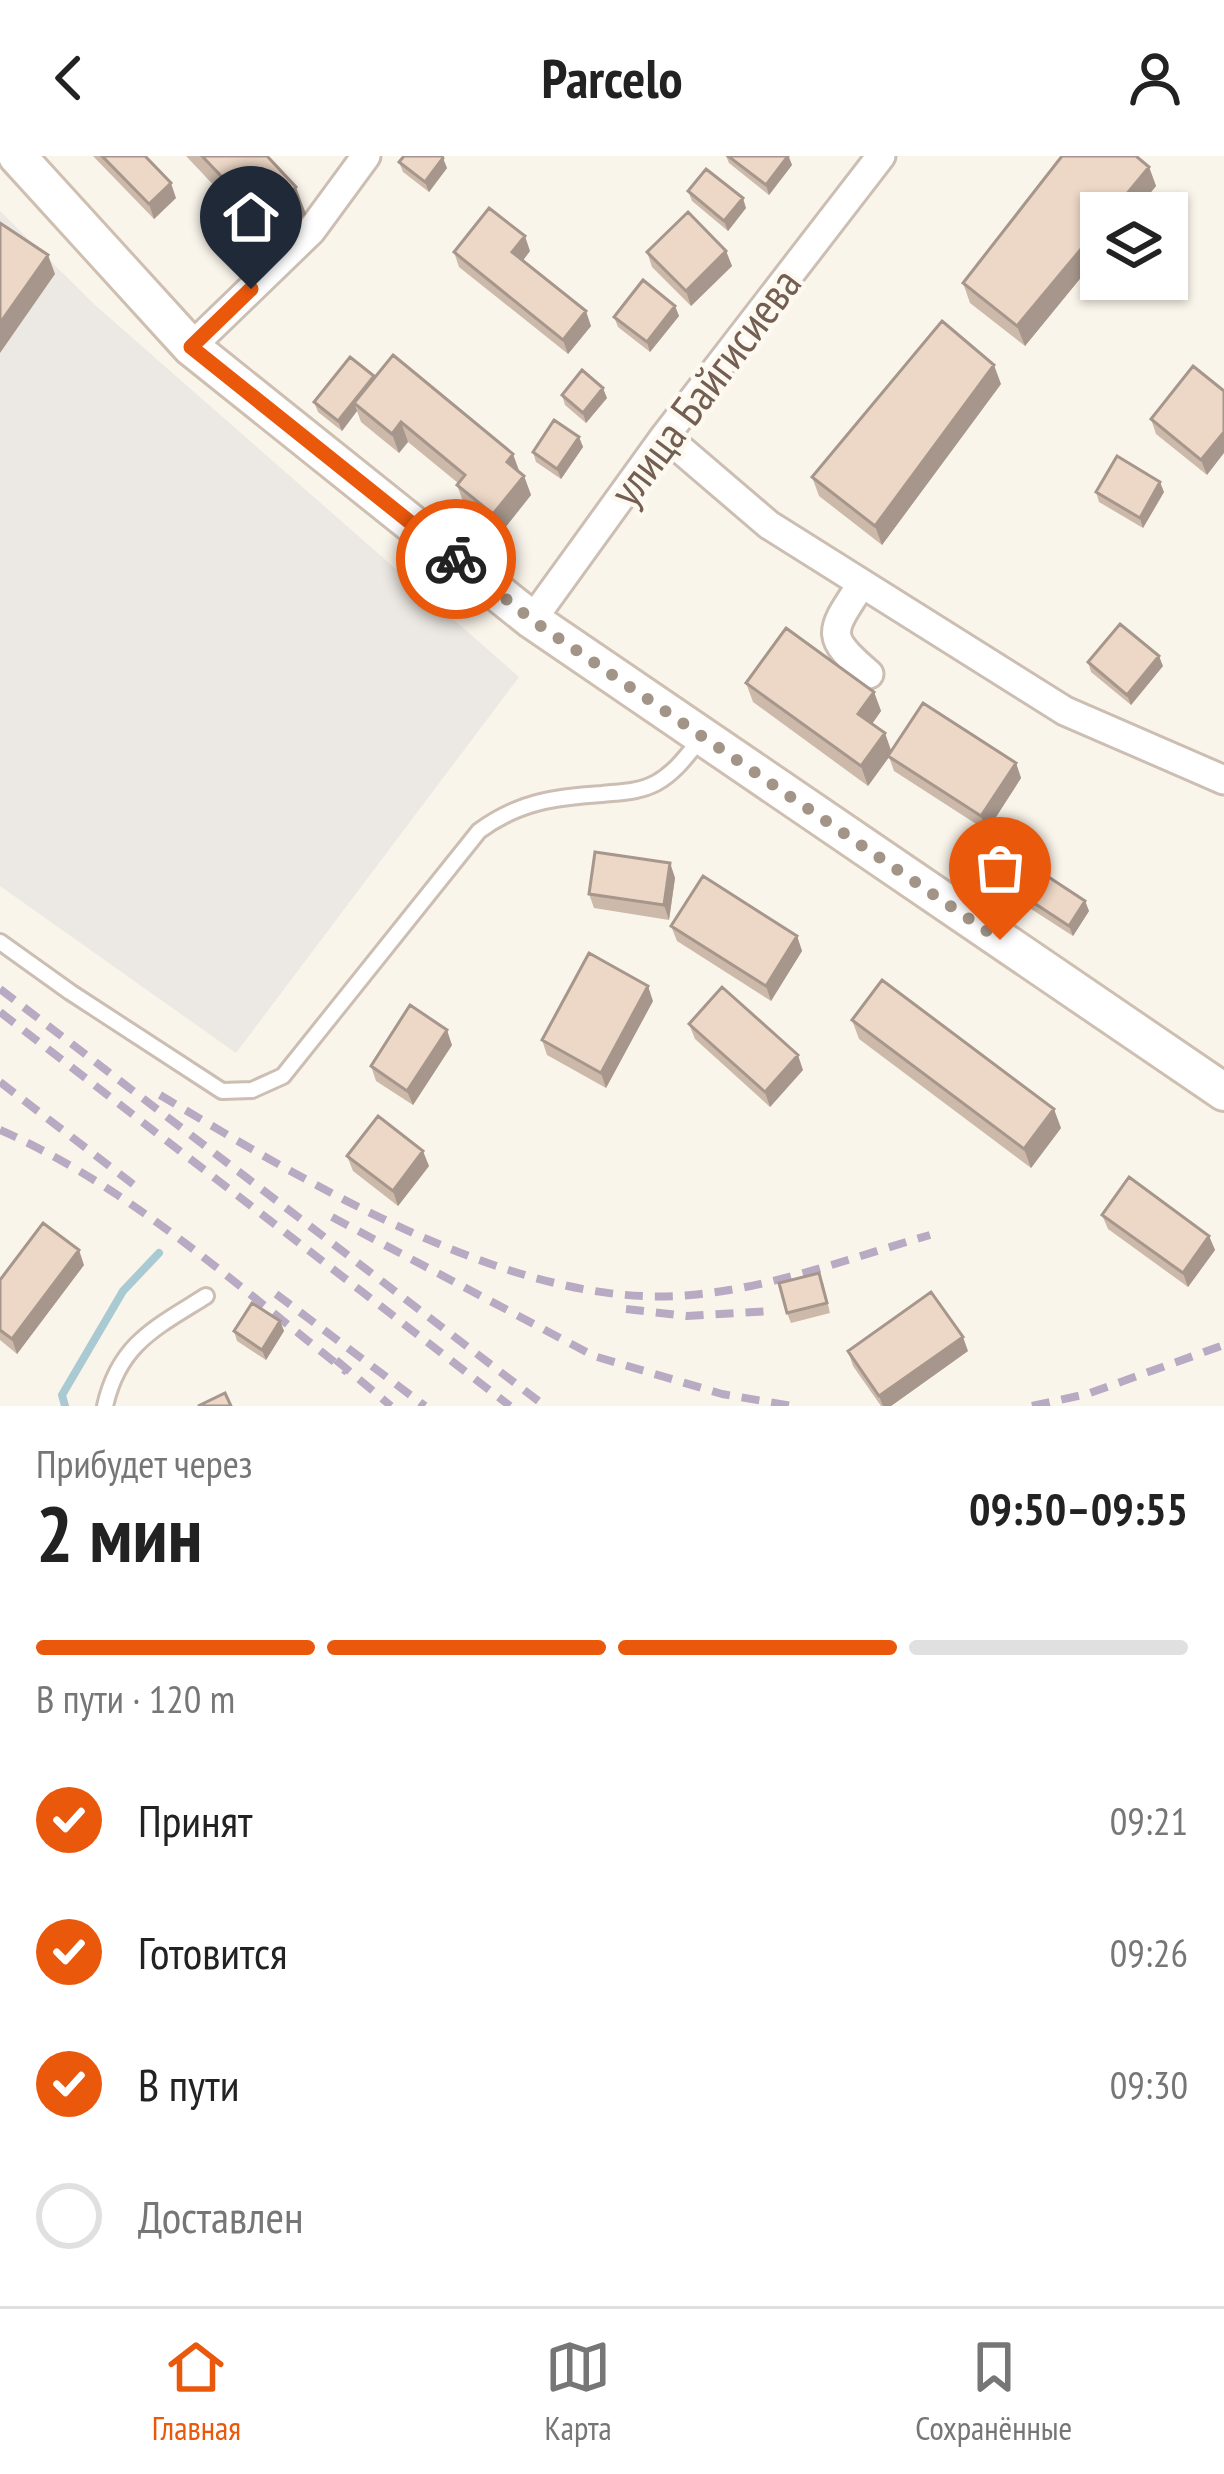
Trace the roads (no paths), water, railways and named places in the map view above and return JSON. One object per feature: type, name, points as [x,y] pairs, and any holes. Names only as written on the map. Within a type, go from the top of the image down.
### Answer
[{"type":"main road","points":[[17,156],[191,347],[532,620],[1224,1092]]},
{"type":"street","points":[[191,347],[311,231],[367,156]]},
{"type":"street","name":"улица Байгисиева","points":[[532,620],[665,436],[881,156]]},
{"type":"street","points":[[665,436],[769,525],[1065,711],[1224,780]]},
{"type":"street","points":[[861,585],[838,623],[836,642],[869,674]]},
{"type":"lane","points":[[0,941],[222,1090],[252,1090],[284,1076],[479,830],[528,803],[631,792],[655,783],[680,765],[702,737]]},
{"type":"lane","points":[[105,1406],[111,1378],[138,1339],[206,1296]]},
{"type":"waterway","points":[[65,1406],[62,1395],[123,1291],[159,1253]]},
{"type":"railway","points":[[0,989],[545,1406]]},
{"type":"railway","points":[[0,1012],[510,1406]]},
{"type":"railway","points":[[0,1082],[138,1188]]},
{"type":"railway","points":[[160,1095],[346,1201],[415,1234],[555,1283],[624,1295],[691,1295],[812,1271],[930,1235]]},
{"type":"railway","points":[[0,1130],[48,1153],[138,1209],[347,1372]]},
{"type":"railway","points":[[332,1217],[594,1356],[722,1394],[792,1406]]},
{"type":"railway","points":[[276,1294],[425,1406]]},
{"type":"railway","points":[[626,1309],[687,1316],[770,1311]]},
{"type":"railway","points":[[1032,1406],[1087,1394],[1224,1345]]},
{"type":"railway","points":[[336,1360],[391,1406]]}]
